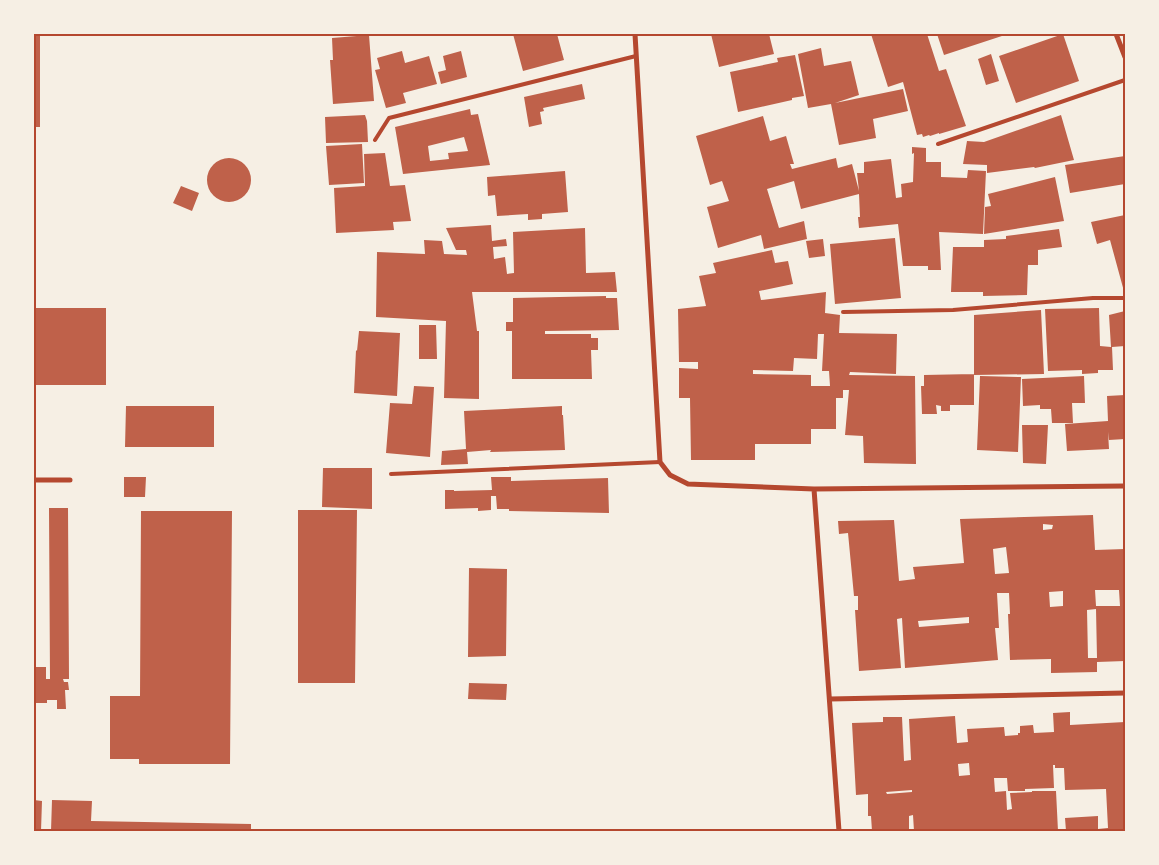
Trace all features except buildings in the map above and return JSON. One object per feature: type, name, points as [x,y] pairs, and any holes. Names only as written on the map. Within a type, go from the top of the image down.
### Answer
[{"type":"street","points":[[635,34],[660,462],[670,475],[688,484],[814,489],[1125,486]]},
{"type":"street","points":[[1116,34],[1125,57]]},
{"type":"street","points":[[34,480],[70,480]]},
{"type":"street","points":[[814,489],[839,831]]},
{"type":"street","points":[[830,699],[1125,693]]},
{"type":"lane","points":[[374,140],[389,118],[636,56]]},
{"type":"lane","points":[[938,144],[1125,80]]},
{"type":"lane","points":[[843,312],[953,310],[1093,298],[1125,298]]},
{"type":"lane","points":[[391,474],[660,462]]}]
